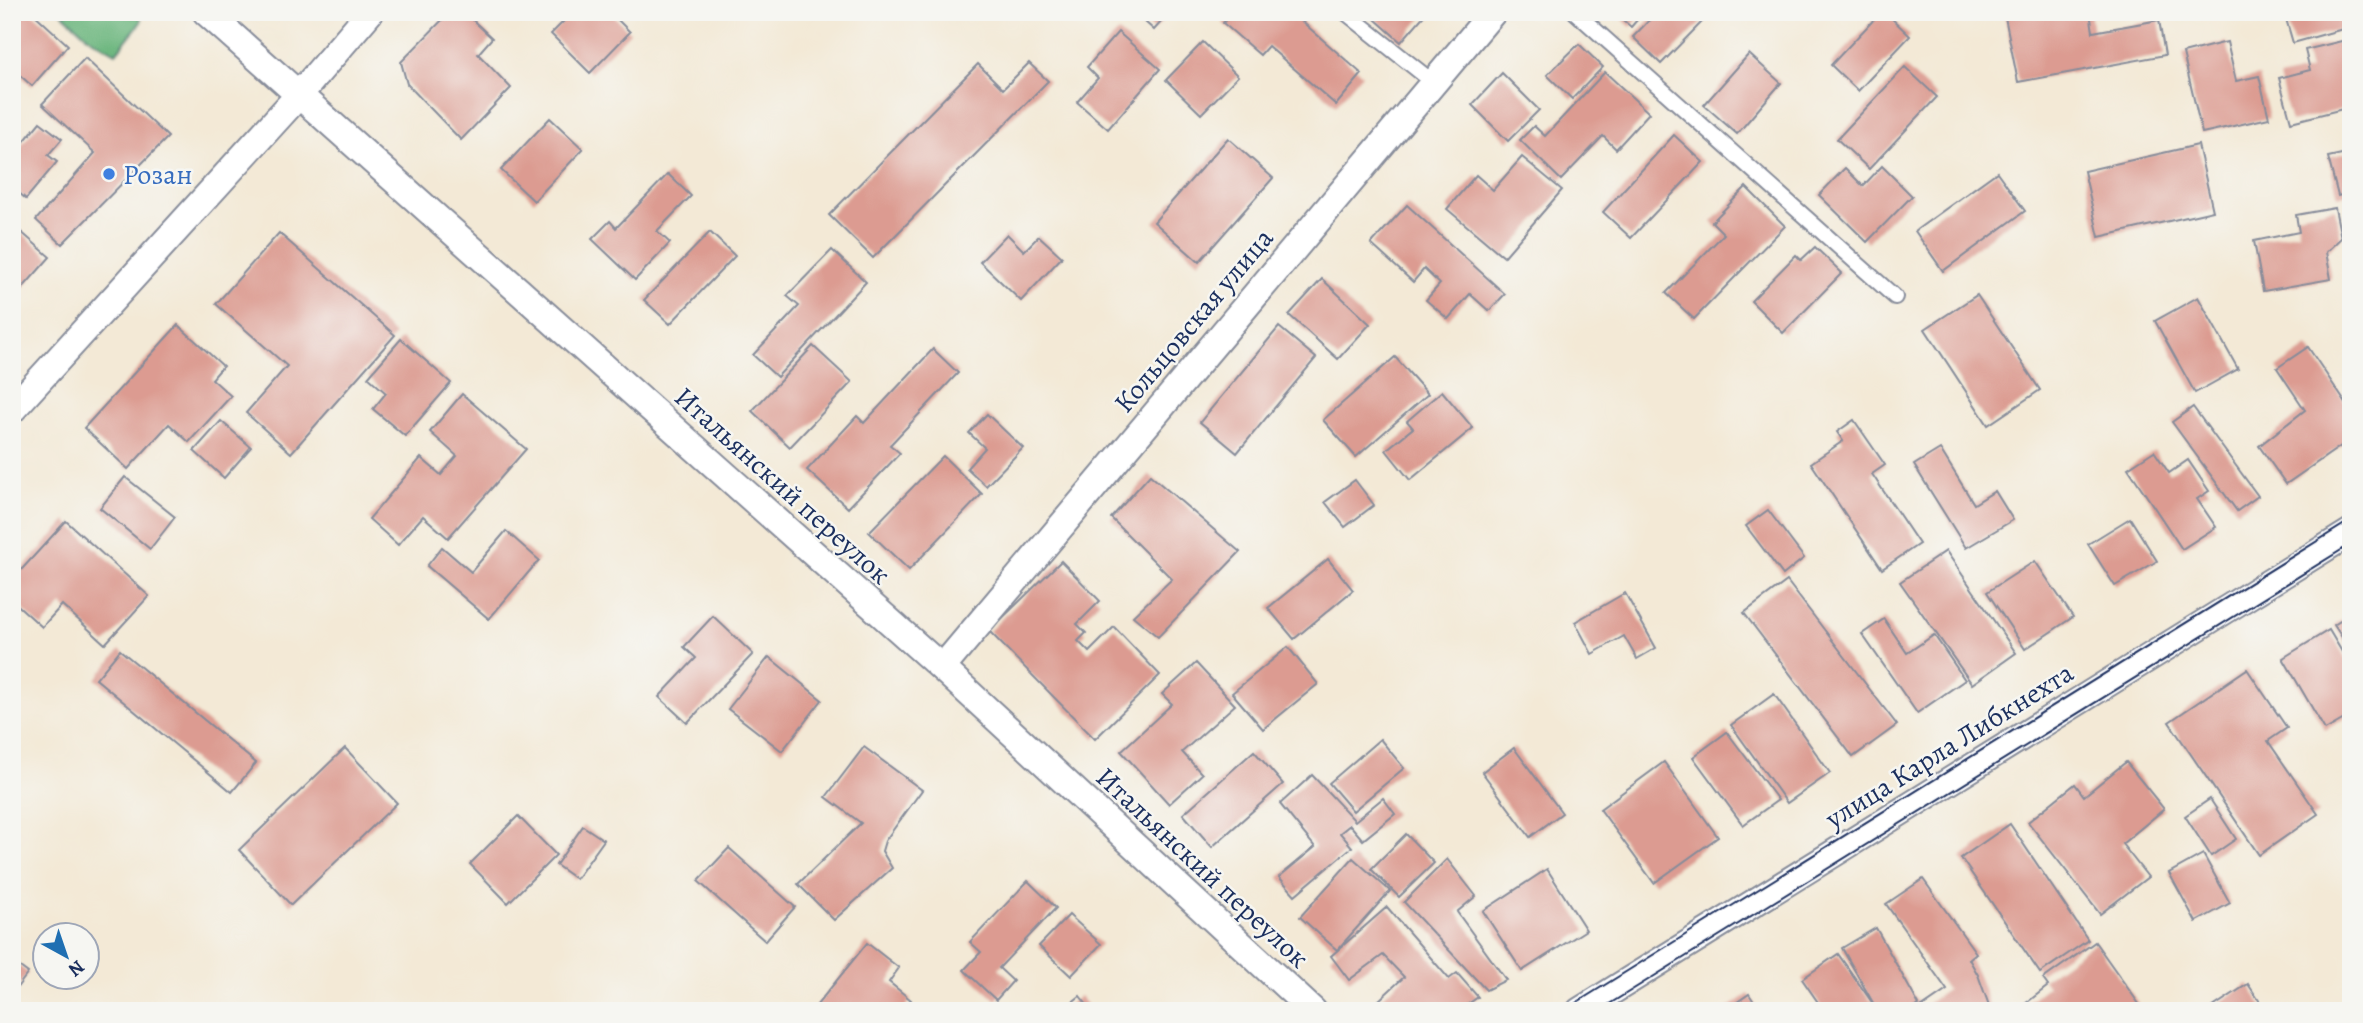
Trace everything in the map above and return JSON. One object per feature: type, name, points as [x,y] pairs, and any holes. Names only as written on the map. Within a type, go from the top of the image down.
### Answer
[{"type":"street","name":"Итальянский переулок","points":[[206,12],[942,668],[1313,1011]]},
{"type":"street","points":[[12,410],[298,96],[370,12]]},
{"type":"street","name":"Кольцовская улица","points":[[942,668],[1493,12]]},
{"type":"street","name":"улица Карла Либкнехта","points":[[1580,1011],[2351,532]]},
{"type":"lane","points":[[1345,12],[1433,83]]},
{"type":"lane","points":[[1575,12],[1895,297]]},
{"type":"green space","points":[[61,12],[140,12],[141,22],[116,53],[88,37]]},
{"type":"building","points":[[12,12],[32,12],[68,45],[32,86],[12,68]]},
{"type":"building","points":[[450,12],[464,12],[492,38],[478,54],[511,88],[461,140],[407,84],[401,62]]},
{"type":"building","points":[[573,12],[610,12],[630,32],[590,73],[551,34]]},
{"type":"building","points":[[1134,12],[1170,12],[1154,30]]},
{"type":"building","points":[[1232,12],[1291,12],[1362,74],[1336,105],[1268,46],[1260,55],[1223,23]]},
{"type":"building","points":[[1367,12],[1427,12],[1401,42]]},
{"type":"building","points":[[1614,12],[1644,12],[1631,27]]},
{"type":"building","points":[[1657,12],[1692,12],[1702,22],[1661,64],[1633,37]]},
{"type":"building","points":[[1881,12],[1885,12],[1910,36],[1858,91],[1831,65]]},
{"type":"building","points":[[2004,12],[2090,12],[2093,32],[2159,20],[2165,55],[2018,82]]},
{"type":"building","points":[[2284,12],[2346,12],[2350,27],[2293,43]]},
{"type":"building","points":[[1118,32],[1160,69],[1108,129],[1077,102],[1098,78],[1087,67]]},
{"type":"building","points":[[2346,40],[2351,58],[2351,107],[2291,122],[2279,78],[2310,70],[2305,50]]},
{"type":"building","points":[[1203,42],[1238,76],[1201,114],[1166,80]]},
{"type":"building","points":[[2227,42],[2236,81],[2259,76],[2269,118],[2202,133],[2183,53]]},
{"type":"building","points":[[1579,44],[1603,67],[1572,99],[1547,75]]},
{"type":"building","points":[[1749,54],[1781,83],[1737,134],[1704,105]]},
{"type":"building","points":[[85,58],[168,137],[62,244],[36,220],[95,153],[42,104]]},
{"type":"building","points":[[1029,63],[1048,81],[873,258],[829,215],[978,64],[1003,89]]},
{"type":"building","points":[[1905,67],[1937,97],[1869,169],[1837,139]]},
{"type":"building","points":[[1605,72],[1649,113],[1616,149],[1603,136],[1561,180],[1520,140],[1534,126],[1545,136]]},
{"type":"building","points":[[1502,73],[1539,110],[1508,141],[1472,105]]},
{"type":"building","points":[[550,118],[583,149],[534,201],[501,170]]},
{"type":"building","points":[[40,122],[62,139],[48,155],[57,162],[26,199],[18,192],[12,200],[12,156]]},
{"type":"building","points":[[1674,135],[1703,162],[1631,238],[1603,212]]},
{"type":"building","points":[[1228,138],[1273,178],[1199,262],[1154,222]]},
{"type":"building","points":[[2198,145],[2213,211],[2099,237],[2084,171]]},
{"type":"building","points":[[2351,152],[2351,192],[2338,196],[2328,157]]},
{"type":"building","points":[[1522,157],[1562,190],[1504,257],[1447,209],[1476,175],[1493,190]]},
{"type":"building","points":[[1882,166],[1912,196],[1867,242],[1819,195],[1845,168],[1863,186]]},
{"type":"building","points":[[1997,172],[2025,211],[1943,271],[1915,231]]},
{"type":"building","points":[[668,174],[691,196],[657,231],[670,243],[635,280],[592,239],[610,221],[616,228]]},
{"type":"building","points":[[1746,187],[1785,226],[1694,319],[1666,293],[1724,234],[1712,222]]},
{"type":"building","points":[[1407,205],[1505,294],[1489,311],[1470,294],[1448,319],[1426,300],[1440,284],[1424,269],[1413,282],[1371,244]]},
{"type":"building","points":[[2335,208],[2341,238],[2326,252],[2331,279],[2263,291],[2254,241],[2299,232],[2296,215]]},
{"type":"building","points":[[12,224],[50,257],[12,300]]},
{"type":"building","points":[[710,232],[735,256],[670,324],[644,300]]},
{"type":"building","points":[[279,233],[395,335],[291,453],[246,413],[287,366],[216,304]]},
{"type":"building","points":[[1007,234],[1024,251],[1039,236],[1062,257],[1021,301],[980,262]]},
{"type":"building","points":[[1815,247],[1842,273],[1783,333],[1751,301],[1796,255],[1801,260]]},
{"type":"building","points":[[832,250],[866,282],[777,377],[753,355],[799,306],[787,296]]},
{"type":"building","points":[[1322,279],[1370,324],[1338,359],[1289,315]]},
{"type":"building","points":[[1977,295],[2040,390],[1988,425],[1925,329]]},
{"type":"building","points":[[2198,297],[2238,369],[2195,393],[2155,321]]},
{"type":"building","points":[[178,325],[223,366],[212,379],[231,396],[189,442],[169,424],[128,469],[84,428]]},
{"type":"building","points":[[1279,327],[1316,358],[1237,453],[1200,422]]},
{"type":"building","points":[[401,339],[451,383],[405,436],[373,409],[386,393],[368,377]]},
{"type":"building","points":[[813,346],[852,382],[790,447],[752,411]]},
{"type":"building","points":[[2308,347],[2351,411],[2351,439],[2286,484],[2259,446],[2305,410],[2277,368]]},
{"type":"building","points":[[933,349],[958,373],[890,445],[900,453],[848,508],[807,470],[857,416],[864,423]]},
{"type":"building","points":[[1395,357],[1428,394],[1356,457],[1323,420]]},
{"type":"building","points":[[1442,391],[1473,428],[1410,480],[1386,450],[1413,428],[1407,421]]},
{"type":"building","points":[[462,394],[526,449],[448,538],[423,516],[398,545],[369,519],[421,458],[441,475],[457,456],[430,432]]},
{"type":"building","points":[[2193,407],[2258,496],[2237,511],[2172,422]]},
{"type":"building","points":[[987,414],[1023,448],[986,486],[967,468],[985,448],[969,433]]},
{"type":"building","points":[[1854,420],[1885,465],[1872,474],[1919,544],[1882,569],[1811,463],[1843,441],[1837,432]]},
{"type":"building","points":[[221,421],[251,447],[224,478],[194,451]]},
{"type":"building","points":[[1940,449],[1974,504],[1995,491],[2013,520],[1966,548],[1914,465]]},
{"type":"building","points":[[2154,451],[2169,473],[2188,460],[2209,491],[2197,499],[2216,527],[2182,549],[2128,468]]},
{"type":"building","points":[[943,456],[982,494],[909,570],[869,532]]},
{"type":"building","points":[[1150,475],[1240,552],[1158,637],[1133,616],[1172,579],[1111,518]]},
{"type":"building","points":[[125,477],[175,517],[150,549],[100,508]]},
{"type":"building","points":[[1355,480],[1374,505],[1345,527],[1325,502]]},
{"type":"building","points":[[1768,510],[1804,558],[1783,575],[1746,526]]},
{"type":"building","points":[[2130,518],[2157,561],[2115,586],[2088,544]]},
{"type":"building","points":[[66,521],[149,596],[105,644],[62,605],[42,627],[12,600],[12,580]]},
{"type":"building","points":[[506,531],[539,560],[489,619],[427,566],[442,547],[471,572]]},
{"type":"building","points":[[1946,551],[2016,653],[1972,684],[1900,582]]},
{"type":"building","points":[[1328,559],[1353,590],[1294,639],[1268,608]]},
{"type":"building","points":[[1061,561],[1100,601],[1077,624],[1086,633],[1078,641],[1089,652],[1114,627],[1160,675],[1095,739],[989,631]]},
{"type":"building","points":[[2035,561],[2073,617],[2025,649],[1987,592]]},
{"type":"building","points":[[1787,581],[1897,725],[1853,757],[1744,613]]},
{"type":"building","points":[[1625,593],[1656,648],[1637,659],[1624,636],[1592,654],[1575,622]]},
{"type":"building","points":[[2351,614],[2351,651],[2334,625]]},
{"type":"building","points":[[713,616],[753,654],[687,723],[659,697],[696,658],[684,647]]},
{"type":"building","points":[[1884,619],[1907,653],[1934,635],[1965,680],[1917,713],[1862,634]]},
{"type":"building","points":[[2329,630],[2351,667],[2351,715],[2325,730],[2283,658]]},
{"type":"building","points":[[1288,647],[1318,684],[1263,729],[1232,693]]},
{"type":"building","points":[[120,650],[256,763],[232,792],[96,679]]},
{"type":"building","points":[[769,657],[822,700],[782,751],[728,709]]},
{"type":"building","points":[[1196,663],[1235,705],[1182,752],[1202,774],[1169,804],[1121,751],[1172,704],[1162,694]]},
{"type":"building","points":[[2247,669],[2287,728],[2268,741],[2318,814],[2259,855],[2169,722]]},
{"type":"building","points":[[1774,694],[1830,773],[1787,803],[1731,725]]},
{"type":"building","points":[[1727,732],[1778,800],[1743,825],[1693,757]]},
{"type":"building","points":[[1380,739],[1404,768],[1353,811],[1329,783]]},
{"type":"building","points":[[864,747],[922,790],[885,841],[882,851],[892,868],[834,920],[798,884],[861,823],[826,797]]},
{"type":"building","points":[[345,748],[397,803],[291,905],[239,850]]},
{"type":"building","points":[[1514,748],[1562,813],[1530,837],[1482,772]]},
{"type":"building","points":[[1254,751],[1283,784],[1212,847],[1183,814]]},
{"type":"building","points":[[1664,762],[1718,837],[1654,883],[1600,809]]},
{"type":"building","points":[[2126,762],[2164,809],[2122,844],[2148,877],[2100,914],[2028,822],[2075,784],[2084,796]]},
{"type":"building","points":[[1312,775],[1355,821],[1383,798],[1395,814],[1363,840],[1350,825],[1340,833],[1352,847],[1295,895],[1279,877],[1315,847],[1280,804]]},
{"type":"building","points":[[2210,799],[2236,839],[2211,856],[2185,816]]},
{"type":"building","points":[[518,816],[556,855],[508,903],[470,864]]},
{"type":"building","points":[[2010,824],[2088,940],[2040,973],[1961,858]]},
{"type":"building","points":[[583,826],[604,840],[576,879],[556,865]]},
{"type":"building","points":[[1406,834],[1434,863],[1399,897],[1371,869]]},
{"type":"building","points":[[729,848],[795,907],[765,941],[698,881]]},
{"type":"building","points":[[2203,854],[2230,903],[2196,922],[2169,873]]},
{"type":"building","points":[[1353,858],[1390,891],[1337,950],[1300,917]]},
{"type":"building","points":[[1447,859],[1476,896],[1457,912],[1506,980],[1486,990],[1404,902]]},
{"type":"building","points":[[1547,869],[1586,930],[1522,971],[1483,911]]},
{"type":"building","points":[[1923,879],[1976,953],[1969,959],[1991,1011],[1922,1011],[1921,1008],[1947,990],[1886,904]]},
{"type":"building","points":[[1028,881],[1056,908],[999,968],[1013,981],[996,1000],[964,970],[981,952],[970,942]]},
{"type":"building","points":[[1387,907],[1449,979],[1457,973],[1478,997],[1458,1011],[1390,1011],[1378,1001],[1404,977],[1383,955],[1349,980],[1331,956]]},
{"type":"building","points":[[1069,915],[1101,944],[1071,976],[1039,946]]},
{"type":"building","points":[[1876,928],[1919,1005],[1910,1011],[1824,1011],[1802,979],[1838,954],[1876,1008],[1842,948]]},
{"type":"building","points":[[2095,942],[2144,1011],[2030,1011],[2025,1004],[2048,986],[2043,979]]},
{"type":"building","points":[[867,943],[899,968],[889,982],[911,1000],[903,1011],[812,1011]]},
{"type":"building","points":[[12,961],[28,973],[12,994]]},
{"type":"building","points":[[2248,984],[2266,1011],[2211,1011],[2210,1009]]},
{"type":"building","points":[[1749,994],[1760,1011],[1724,1011]]},
{"type":"building","points":[[1080,996],[1092,1011],[1061,1011]]},
{"type":"tram line","points":[[1563,1011],[2351,520]]},
{"type":"tram line","points":[[1598,1011],[2351,544]]},
{"type":"place","name":"Розан","points":[[109,174]]}]
